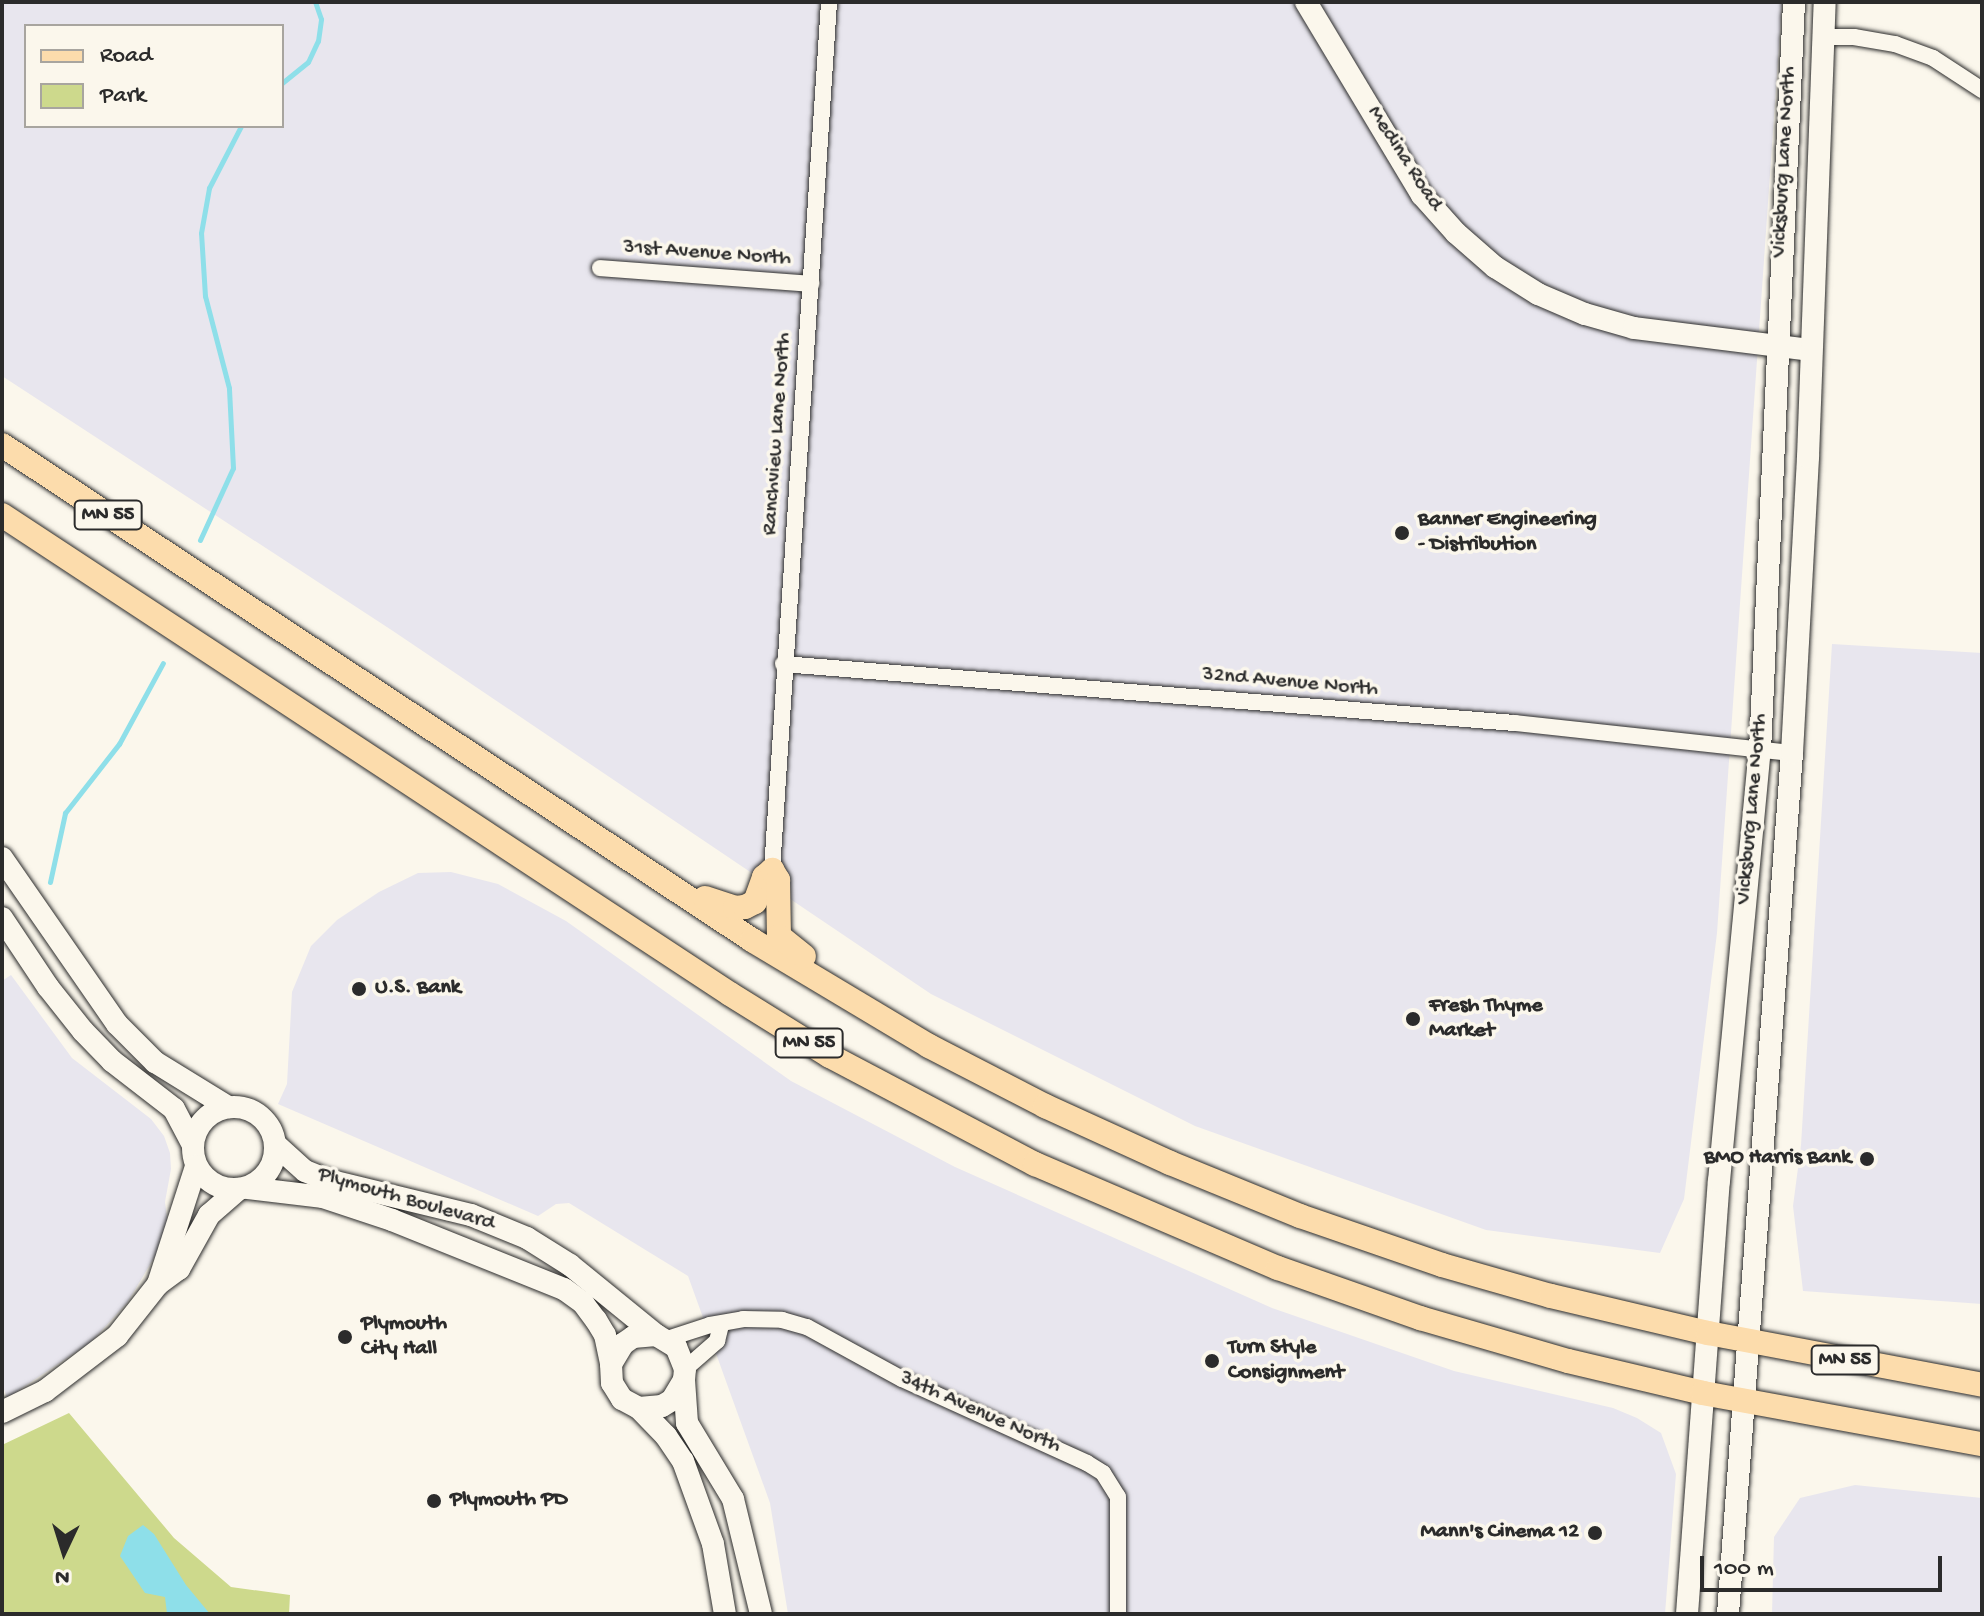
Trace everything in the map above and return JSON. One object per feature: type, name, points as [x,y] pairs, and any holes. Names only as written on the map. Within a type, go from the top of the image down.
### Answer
[{"type":"main road","name":"MN 55","points":[[2,445],[672,888],[929,1046],[1045,1106],[1170,1163],[1300,1216],[1469,1273],[1747,1342],[1982,1385]]},
{"type":"main road","name":"MN 55","points":[[2,515],[730,994],[830,1056],[997,1144],[1138,1211],[1278,1268],[1420,1318],[1568,1361],[1703,1393],[1982,1444]]},
{"type":"main road","points":[[2,531],[66,557]]},
{"type":"main road","points":[[672,888],[735,908],[745,907],[755,902],[764,877],[772,870],[778,880],[776,924],[785,944],[930,1031],[978,1069]]},
{"type":"street","name":"Ranchview Lane North","points":[[772,870],[783,664],[829,2]]},
{"type":"street","name":"Medina Road","points":[[1306,2],[1422,195],[1456,233],[1495,267],[1562,304],[1634,328],[1811,350]]},
{"type":"street","name":"Vicksburg Lane North","points":[[1687,1614],[1708,1333],[1760,751],[1794,2]]},
{"type":"street","name":"Vicksburg Lane North","points":[[1728,1614],[1792,753],[1825,2]]},
{"type":"street","points":[[1823,37],[1854,37],[1895,44],[1933,58],[1982,90]]},
{"type":"street","name":"31st Avenue North","points":[[600,268],[811,284]]},
{"type":"street","name":"32nd Avenue North","points":[[783,664],[1515,723],[1792,753]]},
{"type":"street","points":[[2,858],[117,1024],[155,1062],[228,1107],[261,1117],[271,1129],[276,1145],[270,1170],[209,1215],[179,1269],[158,1284],[128,1325],[97,1353],[45,1391],[2,1412]]},
{"type":"street","points":[[2,918],[48,987],[83,1031],[112,1061],[174,1109],[195,1155],[215,1185],[243,1188]]},
{"type":"street","points":[[158,1284],[204,1120],[228,1107]]},
{"type":"street","name":"Plymouth Boulevard","points":[[276,1145],[305,1171],[327,1180],[471,1215],[527,1238],[570,1265],[662,1337]]},
{"type":"street","name":"Plymouth Boulevard","points":[[243,1188],[323,1197],[392,1220],[564,1289],[596,1320],[605,1335],[611,1364]]},
{"type":"street","name":"34th Avenue North","points":[[662,1337],[710,1325],[763,1318],[807,1327],[902,1379],[1071,1454],[1103,1473],[1113,1486],[1120,1512],[1118,1614]]},
{"type":"street","points":[[639,1408],[662,1406],[680,1391],[685,1374],[717,1341],[721,1325]]},
{"type":"street","points":[[725,1614],[713,1544],[683,1461],[639,1408],[616,1391],[611,1364],[623,1344],[633,1337],[662,1337],[676,1347],[685,1374],[687,1423],[733,1499],[761,1614]]},
{"type":"shaded area","points":[[2,2],[1782,2],[1717,933],[1684,1199],[1660,1253],[1486,1230],[1195,1126],[931,994],[393,631],[2,376]]},
{"type":"shaded area","points":[[1832,644],[1982,653],[1982,1304],[1803,1291],[1793,1206],[1801,1145]]},
{"type":"shaded area","points":[[451,872],[498,884],[566,921],[791,1081],[955,1167],[1272,1308],[1454,1371],[1613,1408],[1637,1418],[1661,1433],[1676,1474],[1665,1614],[788,1614],[770,1503],[688,1276],[569,1203],[556,1204],[538,1216],[278,1104],[287,1084],[292,992],[311,946],[337,920],[379,892],[418,873]]},
{"type":"shaded area","points":[[11,975],[72,1058],[151,1119],[164,1136],[171,1169],[165,1202],[169,1233],[127,1303],[91,1342],[7,1398],[2,1384],[2,981]]},
{"type":"shaded area","points":[[1855,1485],[1982,1498],[1982,1614],[1772,1614],[1774,1537],[1800,1498]]},
{"type":"green space","points":[[69,1413],[174,1538],[231,1587],[290,1595],[289,1614],[2,1614],[2,1445]]},
{"type":"water","points":[[143,1525],[154,1534],[186,1585],[210,1614],[167,1614],[165,1597],[145,1593],[120,1556],[128,1536]]},
{"type":"waterway","points":[[284,81],[308,62],[318,41],[321,19],[315,2]]},
{"type":"waterway","points":[[200,540],[233,468],[229,388],[205,296],[201,233],[209,188],[240,128]]},
{"type":"waterway","points":[[50,882],[65,813],[119,744],[163,663]]},
{"type":"place","name":"Banner Engineering - Distribution","points":[[1402,533]]},
{"type":"place","name":"U.S. Bank","points":[[359,989]]},
{"type":"place","name":"Fresh Thyme Market","points":[[1413,1019]]},
{"type":"place","name":"BMO Harris Bank","points":[[1867,1159]]},
{"type":"place","name":"Plymouth City Hall","points":[[345,1337]]},
{"type":"place","name":"Turn Style Consignment","points":[[1212,1361]]},
{"type":"place","name":"Plymouth PD","points":[[434,1501]]},
{"type":"place","name":"Mann's Cinema 12","points":[[1595,1533]]}]
